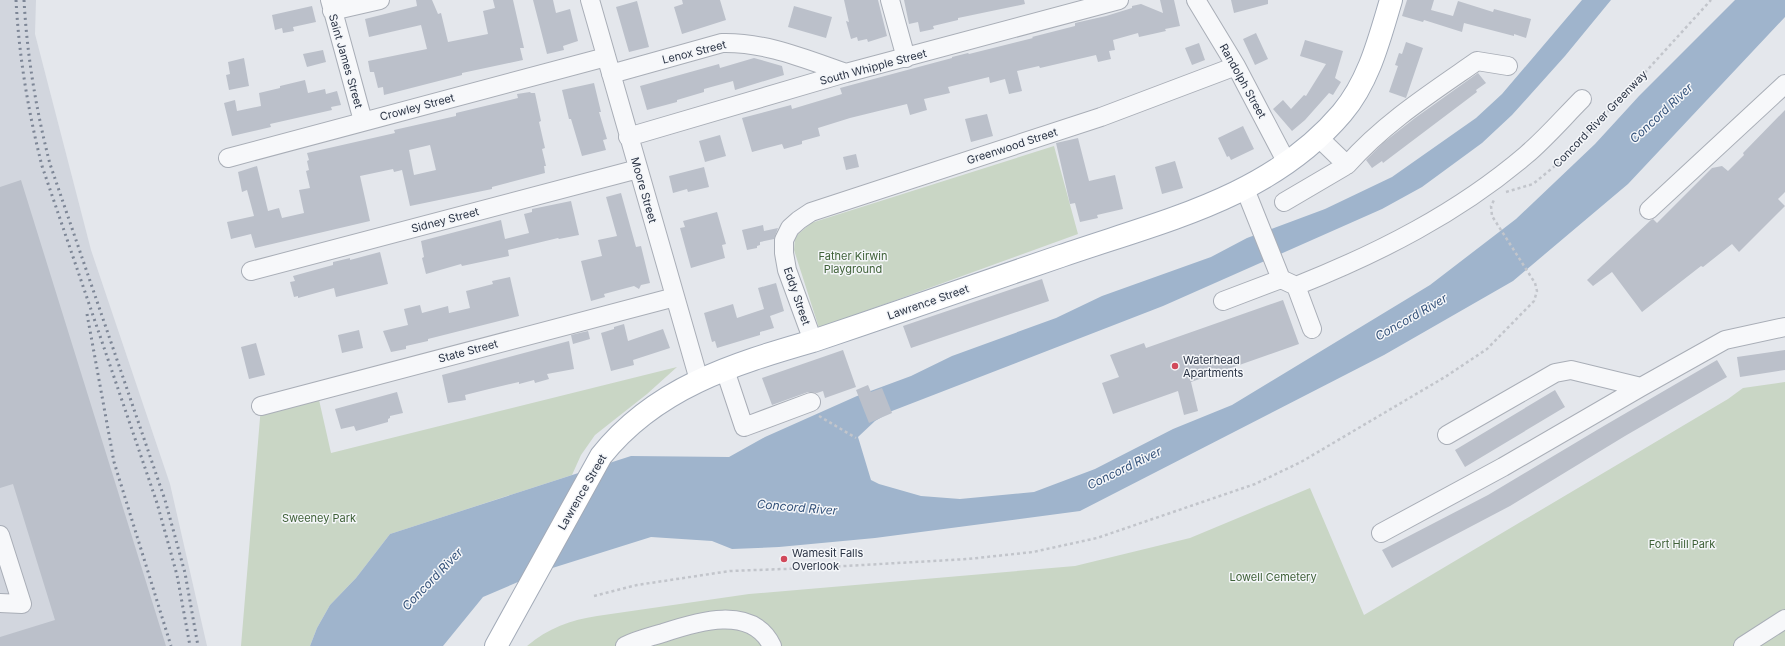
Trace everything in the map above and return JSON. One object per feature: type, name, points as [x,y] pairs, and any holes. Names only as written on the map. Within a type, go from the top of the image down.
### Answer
[{"type":"main road","name":"Lawrence Street","points":[[496,646],[601,456],[615,438],[654,407],[699,380],[758,357],[813,341],[1182,216],[1245,189],[1287,163],[1318,138],[1342,113],[1358,92],[1376,47],[1390,0]]},
{"type":"street","points":[[331,6],[380,0]]},
{"type":"street","name":"Moore Street","points":[[590,0],[628,137],[699,380]]},
{"type":"street","points":[[890,0],[906,58]]},
{"type":"street","name":"South Whipple Street","points":[[628,137],[846,73],[906,58],[1075,6],[1119,0]]},
{"type":"street","name":"Randolph Street","points":[[1196,0],[1236,66],[1287,163]]},
{"type":"street","name":"Saint James Street","points":[[331,6],[364,121]]},
{"type":"street","name":"Lenox Street","points":[[608,66],[722,43],[739,43],[776,49],[846,73]]},
{"type":"street","points":[[1284,202],[1347,165],[1362,147],[1399,116],[1477,61],[1508,66]]},
{"type":"street","name":"Crowley Street","points":[[228,158],[364,121],[608,66]]},
{"type":"street","name":"Greenwood Street","points":[[790,228],[812,212],[1101,116],[1236,66]]},
{"type":"street","points":[[1649,210],[1785,84]]},
{"type":"street","points":[[1223,302],[1284,276],[1347,266],[1410,235],[1471,198],[1527,155],[1582,99]]},
{"type":"street","points":[[1318,138],[1347,165]]},
{"type":"street","name":"Sidney Street","points":[[251,271],[638,169]]},
{"type":"street","points":[[1245,189],[1259,226],[1312,329]]},
{"type":"street","name":"Eddy Street","points":[[790,228],[784,240],[787,270],[813,341]]},
{"type":"street","name":"State Street","points":[[261,406],[675,297]]},
{"type":"street","points":[[1381,533],[1503,467],[1725,340],[1785,326]]},
{"type":"street","points":[[725,370],[744,427],[813,408]]},
{"type":"street","points":[[1447,435],[1554,373],[1562,370],[1571,370],[1641,387]]},
{"type":"street","points":[[0,535],[22,604],[0,603]]},
{"type":"street","points":[[625,646],[673,630],[720,619],[739,621],[756,628],[768,639],[772,646]]},
{"type":"street","points":[[1743,646],[1785,619]]},
{"type":"path","name":"Concord River Greenway","points":[[1502,194],[1533,184],[1556,165],[1640,78],[1711,0]]},
{"type":"path","points":[[594,596],[637,585],[730,571],[810,568],[968,558],[1033,552],[1097,538],[1255,484],[1301,462],[1445,376],[1487,349],[1534,302],[1537,292],[1529,273],[1496,224],[1491,210],[1493,201],[1498,197]]},
{"type":"path","points":[[813,408],[856,438]]},
{"type":"shaded area","points":[[0,0],[36,0],[35,34],[91,250],[170,484],[207,646],[0,646]]},
{"type":"green space","name":"Father Kirwin Playground","points":[[1054,146],[1078,234],[819,328],[794,250],[795,237],[811,223]]},
{"type":"green space","name":"Sweeney Park","points":[[677,367],[647,394],[595,435],[581,455],[572,475],[390,534],[356,578],[330,605],[317,628],[310,646],[241,646],[261,406],[317,391],[331,453]]},
{"type":"green space","points":[[1785,382],[1785,646],[527,646],[543,634],[560,626],[597,616],[749,594],[1075,566],[1190,538],[1310,488],[1364,615],[1728,399],[1743,388]]},
{"type":"water","name":"Concord River","points":[[1582,0],[1611,0],[1565,56],[1512,115],[1482,143],[1422,187],[1382,209],[1163,306],[892,411],[875,421],[858,437],[871,480],[879,484],[921,496],[960,499],[1034,492],[1095,469],[1173,429],[1232,405],[1430,285],[1516,219],[1595,144],[1639,96],[1735,0],[1785,0],[1785,17],[1628,184],[1513,281],[1384,355],[1080,511],[875,538],[779,547],[732,549],[712,541],[651,537],[546,570],[483,597],[443,646],[310,646],[317,628],[330,605],[356,578],[390,534],[631,456],[729,457],[765,437],[857,396],[911,376],[952,356],[1056,318],[1102,296],[1211,257],[1247,238],[1325,209],[1392,177],[1476,118],[1502,94]]},
{"type":"building","points":[[416,0],[432,0],[438,14],[441,13],[448,42],[488,34],[483,11],[495,8],[493,0],[513,0],[524,48],[520,48],[523,60],[462,73],[462,75],[384,95],[383,87],[378,88],[374,72],[370,72],[368,61],[427,49],[421,25],[369,37],[365,19],[417,6]]},
{"type":"building","points":[[533,0],[553,0],[556,13],[570,9],[578,41],[563,46],[564,50],[547,54]]},
{"type":"building","points":[[682,0],[720,0],[726,20],[682,34],[674,7],[683,4]]},
{"type":"building","points":[[844,0],[878,0],[887,36],[868,42],[867,39],[858,41],[857,37],[851,39],[846,21],[849,22]]},
{"type":"building","points":[[904,0],[1024,0],[1025,4],[958,18],[958,20],[933,26],[934,29],[920,32],[918,22],[909,24]]},
{"type":"building","points":[[1160,0],[1174,0],[1180,26],[1165,29],[1166,31],[1139,37],[1138,33],[1113,40],[1115,50],[1109,51],[1111,59],[1098,62],[1096,55],[1040,68],[1039,66],[1017,71],[1022,91],[1009,94],[1005,79],[990,83],[989,77],[948,87],[950,93],[924,99],[927,110],[910,115],[907,104],[850,118],[818,128],[820,136],[802,141],[802,144],[784,149],[782,144],[752,152],[742,118],[791,105],[792,109],[842,94],[840,88],[952,57],[1033,38],[1032,37],[1075,26],[1075,23],[1132,8],[1132,6],[1141,4],[1163,13]]},
{"type":"building","points":[[1231,0],[1268,0],[1268,4],[1234,13]]},
{"type":"building","points":[[1407,0],[1434,0],[1431,10],[1453,16],[1458,1],[1493,12],[1494,9],[1531,19],[1526,38],[1464,23],[1462,32],[1424,20],[1423,22],[1402,16]]},
{"type":"building","points":[[637,1],[649,47],[629,52],[616,7]]},
{"type":"building","points":[[312,6],[316,22],[293,27],[294,31],[283,33],[282,28],[275,30],[272,15]]},
{"type":"building","points":[[794,6],[832,17],[826,38],[788,27]]},
{"type":"building","points":[[1256,33],[1268,59],[1255,65],[1243,39]]},
{"type":"building","points":[[1305,40],[1343,51],[1335,78],[1341,82],[1333,95],[1329,93],[1305,120],[1292,131],[1273,109],[1283,100],[1291,109],[1304,95],[1306,96],[1326,64],[1300,56]]},
{"type":"building","points":[[1406,42],[1423,48],[1406,98],[1389,92],[1398,66],[1395,65],[1399,53],[1402,54]]},
{"type":"building","points":[[1199,43],[1205,60],[1192,65],[1185,48]]},
{"type":"building","points":[[323,50],[326,62],[307,67],[303,54]]},
{"type":"building","points":[[244,58],[249,86],[229,90],[226,75],[230,74],[228,62]]},
{"type":"building","points":[[754,58],[782,66],[784,75],[735,90],[733,81],[704,89],[704,92],[677,100],[677,102],[647,110],[640,86],[719,64],[720,68]]},
{"type":"building","points":[[1478,73],[1486,83],[1476,90],[1477,92],[1383,163],[1382,161],[1372,168],[1366,160],[1383,143]]},
{"type":"building","points":[[305,80],[308,93],[325,89],[326,94],[337,91],[341,105],[331,107],[332,110],[270,124],[271,127],[232,136],[224,103],[235,100],[237,111],[261,106],[259,93]]},
{"type":"building","points":[[594,83],[601,112],[599,112],[607,139],[603,140],[606,150],[582,156],[571,119],[569,119],[562,90]]},
{"type":"building","points":[[530,92],[535,93],[541,121],[539,122],[545,148],[542,149],[546,166],[544,166],[545,173],[492,187],[492,189],[410,206],[402,170],[394,172],[393,169],[360,176],[370,221],[255,248],[251,234],[231,239],[227,222],[254,216],[247,190],[242,192],[238,172],[257,166],[268,211],[279,208],[282,218],[304,213],[299,190],[310,188],[306,171],[309,170],[307,153],[395,133],[394,130],[456,116],[456,113],[518,98],[517,94]],"holes":[[[430,145],[436,170],[414,175],[409,150]]]},
{"type":"building","points":[[1785,110],[1785,192],[1778,199],[1785,206],[1739,252],[1732,244],[1642,312],[1612,272],[1593,286],[1587,280],[1651,220],[1653,219],[1657,223],[1712,168],[1722,166],[1728,171],[1744,155],[1743,153]]},
{"type":"building","points":[[987,114],[993,136],[971,142],[965,119]]},
{"type":"building","points":[[1243,126],[1254,149],[1231,160],[1229,156],[1227,157],[1218,138]]},
{"type":"building","points":[[720,135],[726,156],[705,162],[699,141]]},
{"type":"building","points":[[1078,138],[1089,181],[1115,175],[1123,209],[1097,215],[1098,218],[1080,222],[1075,203],[1070,204],[1056,143]]},
{"type":"building","points":[[856,154],[859,167],[846,170],[843,157]]},
{"type":"building","points":[[1175,161],[1183,188],[1162,194],[1155,167]]},
{"type":"building","points":[[704,167],[709,187],[688,192],[687,189],[673,193],[669,176]]},
{"type":"building","points":[[21,180],[166,646],[0,646],[0,637],[55,620],[13,484],[0,488],[0,187]]},
{"type":"building","points":[[621,193],[636,247],[641,246],[650,283],[641,285],[639,289],[634,286],[604,294],[605,297],[591,301],[581,261],[602,256],[598,240],[617,236],[606,197]]},
{"type":"building","points":[[571,201],[579,235],[558,238],[508,250],[509,256],[462,266],[461,264],[426,274],[422,258],[424,257],[421,241],[501,220],[505,239],[529,233],[524,214],[532,212],[532,209]]},
{"type":"building","points":[[717,212],[726,244],[722,245],[725,258],[691,268],[680,228],[685,227],[683,221]]},
{"type":"building","points":[[763,225],[764,231],[778,228],[774,239],[760,242],[760,245],[757,246],[757,248],[747,250],[742,230]]},
{"type":"building","points":[[380,252],[388,284],[336,297],[334,288],[298,298],[298,296],[294,297],[290,282],[295,281],[293,276],[333,265],[333,262],[350,258],[350,260]]},
{"type":"building","points":[[510,277],[519,316],[428,339],[428,341],[406,346],[406,349],[391,352],[383,331],[408,325],[404,309],[420,305],[422,313],[448,306],[449,313],[470,308],[466,291],[493,284],[492,281]]},
{"type":"building","points":[[1042,279],[1049,301],[911,348],[903,326]]},
{"type":"building","points":[[776,283],[784,311],[770,316],[774,328],[760,332],[760,335],[717,348],[715,341],[712,342],[704,313],[733,304],[737,318],[764,309],[758,288]]},
{"type":"building","name":"Waterhead Apartments","points":[[1283,300],[1299,344],[1191,382],[1198,411],[1184,415],[1178,391],[1113,414],[1102,383],[1119,377],[1110,355],[1144,343],[1146,348]]},
{"type":"building","points":[[624,324],[628,341],[663,329],[670,348],[633,360],[634,365],[611,371],[601,333]]},
{"type":"building","points":[[359,330],[363,348],[342,353],[338,335]]},
{"type":"building","points":[[588,331],[590,339],[573,344],[571,335]]},
{"type":"building","points":[[569,341],[574,369],[547,374],[549,379],[535,383],[534,380],[519,384],[519,382],[465,395],[466,400],[448,403],[442,375]]},
{"type":"building","points":[[256,343],[265,375],[249,379],[241,347]]},
{"type":"building","points":[[843,350],[856,387],[825,398],[823,391],[817,393],[808,392],[772,405],[762,378]]},
{"type":"building","points":[[1785,350],[1785,370],[1740,377],[1737,357]]},
{"type":"building","points":[[1717,360],[1727,377],[1625,436],[1510,506],[1392,568],[1382,550],[1488,495]]},
{"type":"building","points":[[868,385],[871,392],[882,388],[892,413],[869,423],[856,390]]},
{"type":"building","points":[[1555,390],[1565,407],[1465,467],[1455,450]]},
{"type":"building","points":[[397,392],[403,413],[390,416],[388,422],[356,431],[354,426],[341,429],[335,409]]},
{"type":"railway","points":[[16,0],[19,42],[25,83],[32,125],[42,166],[157,503],[177,575],[190,646]]},
{"type":"railway","points":[[24,0],[27,41],[33,82],[40,123],[50,164],[165,500],[185,573],[198,646]]},
{"type":"railway","points":[[87,314],[114,462],[171,646]]},
{"type":"place","name":"Waterhead Apartments","points":[[1175,366]]},
{"type":"place","name":"Wamesit Falls Overlook","points":[[784,559]]},
{"type":"park label","name":"Fort Hill Park","points":[[1682,544]]},
{"type":"park label","name":"Lowell Cemetery","points":[[1273,577]]}]
